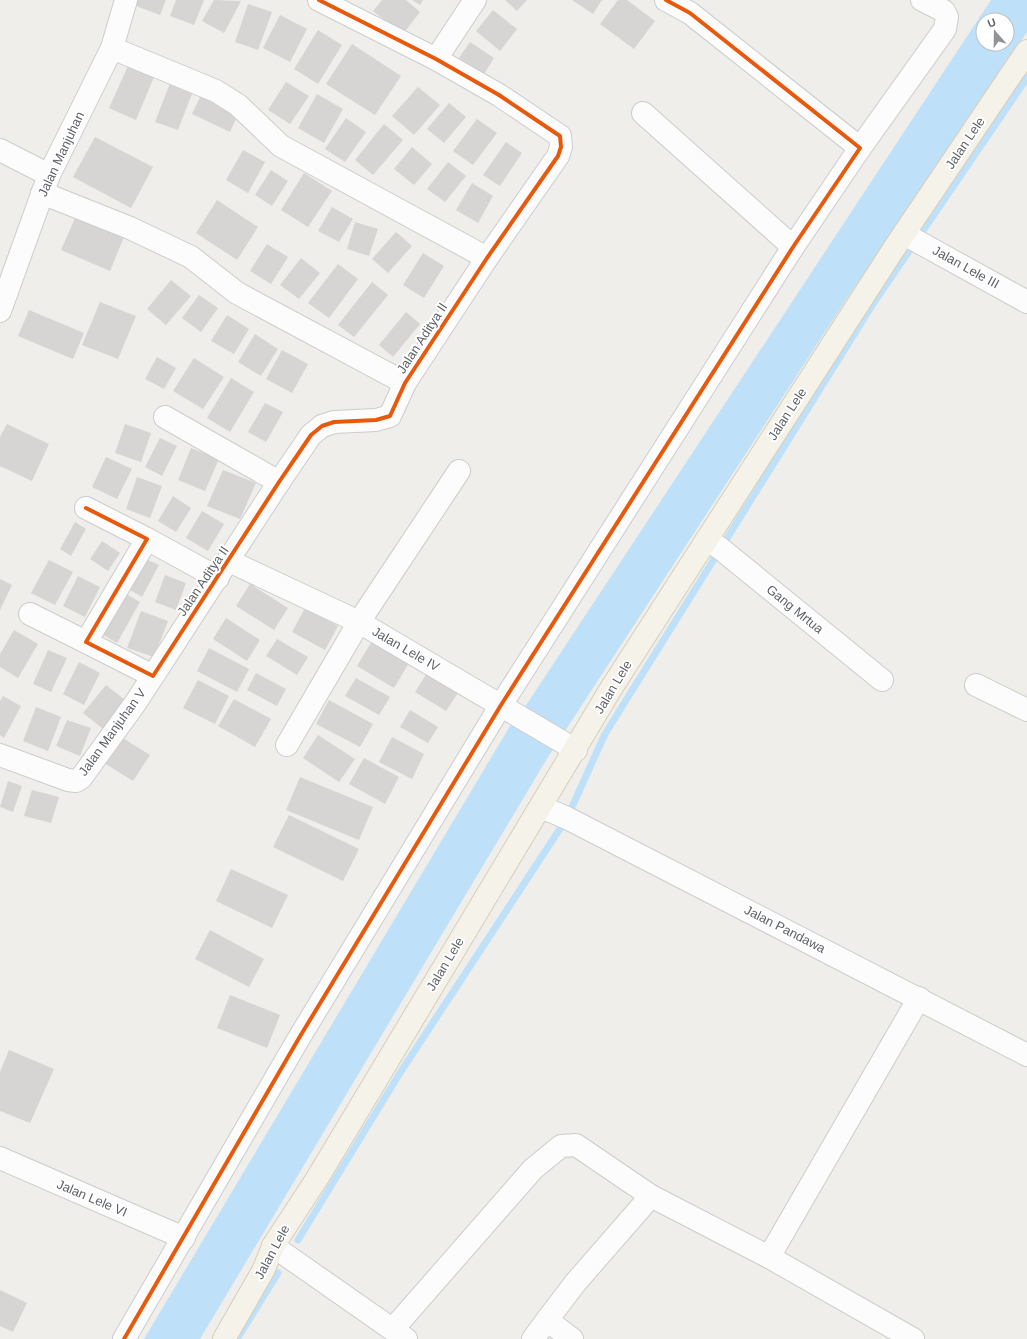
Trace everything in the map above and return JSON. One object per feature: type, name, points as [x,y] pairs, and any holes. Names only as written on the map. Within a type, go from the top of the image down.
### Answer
[{"type":"main road","name":"Jalan Lele","points":[[224,1339],[264,1269],[273,1246],[318,1177],[540,806],[567,745],[612,687],[904,234],[1027,51]]},
{"type":"street","name":"Jalan Manjuhan","points":[[0,311],[45,184],[112,48],[126,0]]},
{"type":"street","name":"Jalan Aditya II","points":[[152,676],[279,482],[311,436],[322,426],[334,422],[376,420],[390,416],[405,383],[487,258],[558,156],[561,147],[560,136],[498,95],[436,59],[319,0]]},
{"type":"street","points":[[436,59],[475,0]]},
{"type":"street","points":[[666,0],[694,6],[860,148]]},
{"type":"street","points":[[124,1339],[299,1038],[510,710],[793,246],[860,148],[945,29],[947,17],[944,11],[922,0]]},
{"type":"street","points":[[112,48],[216,91],[238,105],[281,146],[487,258]]},
{"type":"street","points":[[643,112],[793,246]]},
{"type":"street","points":[[0,150],[45,184],[130,228],[191,257],[237,293],[405,383]]},
{"type":"street","name":"Jalan Lele III","points":[[904,234],[1027,302]]},
{"type":"street","points":[[165,417],[279,482]]},
{"type":"street","points":[[287,745],[359,622],[459,471]]},
{"type":"street","points":[[86,508],[147,539],[86,642]]},
{"type":"street","name":"Jalan Lele IV","points":[[147,539],[359,622],[567,745]]},
{"type":"street","name":"Gang Mrtua","points":[[707,539],[882,680]]},
{"type":"street","points":[[30,614],[152,676]]},
{"type":"street","name":"Jalan Manjuhan V","points":[[0,755],[68,780],[76,780],[81,778],[134,705],[152,676]]},
{"type":"street","points":[[976,685],[1027,710]]},
{"type":"street","name":"Jalan Pandawa","points":[[540,806],[567,818],[919,998],[1027,1056]]},
{"type":"street","points":[[769,1257],[919,998]]},
{"type":"street","points":[[273,1246],[399,1334],[533,1169],[561,1146],[576,1145],[652,1196],[769,1257],[913,1339]]},
{"type":"street","name":"Jalan Lele VI","points":[[0,1158],[184,1238]]},
{"type":"street","points":[[533,1339],[576,1282],[652,1196]]},
{"type":"street","points":[[547,1320],[572,1339]]},
{"type":"water","points":[[991,0],[1027,0],[1027,32],[1015,50],[1015,12],[983,12]]},
{"type":"water","points":[[975,24],[975,52],[1013,52],[846,300],[548,757],[200,1339],[144,1339],[510,726],[519,716]]},
{"type":"building","points":[[130,0],[166,0],[160,15],[128,3]]},
{"type":"building","points":[[176,0],[204,0],[194,25],[170,16]]},
{"type":"building","points":[[214,0],[241,1],[224,33],[202,21]]},
{"type":"building","points":[[382,0],[406,0],[420,12],[403,34],[373,11]]},
{"type":"building","points":[[412,0],[423,0],[420,5]]},
{"type":"building","points":[[505,0],[527,0],[517,11]]},
{"type":"building","points":[[572,0],[602,0],[593,14]]},
{"type":"building","points":[[618,0],[627,0],[655,21],[634,49],[600,24]]},
{"type":"building","points":[[248,4],[272,12],[258,50],[235,42]]},
{"type":"building","points":[[493,10],[517,29],[500,51],[476,31]]},
{"type":"building","points":[[280,15],[307,29],[290,62],[263,48]]},
{"type":"building","points":[[318,30],[342,45],[318,84],[294,69]]},
{"type":"building","points":[[470,42],[494,58],[484,74],[459,58]]},
{"type":"building","points":[[352,44],[401,76],[375,115],[326,84]]},
{"type":"building","points":[[128,66],[154,77],[136,120],[109,108]]},
{"type":"building","points":[[286,82],[309,96],[290,124],[268,110]]},
{"type":"building","points":[[170,83],[193,91],[178,130],[155,122]]},
{"type":"building","points":[[418,87],[440,105],[414,135],[392,116]]},
{"type":"building","points":[[202,93],[240,110],[230,132],[192,114]]},
{"type":"building","points":[[317,94],[343,109],[324,143],[298,128]]},
{"type":"building","points":[[449,103],[466,117],[444,143],[427,129]]},
{"type":"building","points":[[346,118],[366,132],[345,162],[325,149]]},
{"type":"building","points":[[477,119],[497,133],[473,165],[453,151]]},
{"type":"building","points":[[384,124],[403,140],[373,175],[355,160]]},
{"type":"building","points":[[95,137],[153,167],[131,208],[73,177]]},
{"type":"building","points":[[506,142],[522,153],[500,186],[483,175]]},
{"type":"building","points":[[412,147],[432,164],[414,185],[394,169]]},
{"type":"building","points":[[243,150],[265,162],[248,193],[226,180]]},
{"type":"building","points":[[448,162],[466,176],[445,202],[427,189]]},
{"type":"building","points":[[271,170],[288,181],[272,206],[255,195]]},
{"type":"building","points":[[304,173],[332,191],[308,227],[281,210]]},
{"type":"building","points":[[472,183],[493,196],[478,223],[456,210]]},
{"type":"building","points":[[217,200],[258,227],[237,260],[196,233]]},
{"type":"building","points":[[332,207],[353,219],[339,242],[318,231]]},
{"type":"building","points":[[76,216],[124,237],[110,271],[61,250]]},
{"type":"building","points":[[355,222],[378,229],[369,256],[347,249]]},
{"type":"building","points":[[396,232],[412,246],[388,273],[372,259]]},
{"type":"building","points":[[267,244],[288,257],[271,284],[250,271]]},
{"type":"building","points":[[423,253],[444,266],[424,298],[403,285]]},
{"type":"building","points":[[301,258],[320,273],[299,299],[280,285]]},
{"type":"building","points":[[338,264],[358,279],[329,318],[308,303]]},
{"type":"building","points":[[171,280],[191,296],[166,325],[147,309]]},
{"type":"building","points":[[372,282],[388,295],[354,337],[338,325]]},
{"type":"building","points":[[199,295],[218,308],[201,332],[182,318]]},
{"type":"building","points":[[100,302],[136,316],[118,359],[82,345]]},
{"type":"building","points":[[29,310],[84,333],[73,359],[18,336]]},
{"type":"building","points":[[406,312],[420,324],[393,357],[379,345]]},
{"type":"building","points":[[227,315],[249,329],[234,354],[211,341]]},
{"type":"building","points":[[255,334],[278,349],[261,376],[238,362]]},
{"type":"building","points":[[282,350],[308,364],[292,393],[266,379]]},
{"type":"building","points":[[157,357],[176,368],[164,389],[145,379]]},
{"type":"building","points":[[194,358],[224,377],[203,409],[173,391]]},
{"type":"building","points":[[231,378],[254,392],[230,432],[207,418]]},
{"type":"building","points":[[265,403],[283,412],[266,442],[248,432]]},
{"type":"building","points":[[7,424],[49,444],[32,481],[0,466],[0,437]]},
{"type":"building","points":[[125,424],[151,433],[141,462],[115,453]]},
{"type":"building","points":[[160,438],[177,446],[162,476],[145,467]]},
{"type":"building","points":[[191,448],[219,459],[205,491],[178,480]]},
{"type":"building","points":[[106,457],[132,469],[117,499],[92,487]]},
{"type":"building","points":[[223,470],[256,483],[240,519],[207,506]]},
{"type":"building","points":[[137,477],[162,486],[150,518],[126,509]]},
{"type":"building","points":[[173,496],[191,508],[176,532],[158,521]]},
{"type":"building","points":[[202,511],[224,524],[208,551],[186,538]]},
{"type":"building","points":[[75,522],[86,529],[71,556],[60,549]]},
{"type":"building","points":[[102,541],[120,553],[108,571],[90,559]]},
{"type":"building","points":[[146,559],[159,565],[142,597],[130,590]]},
{"type":"building","points":[[49,560],[73,572],[55,605],[31,593]]},
{"type":"building","points":[[165,575],[186,583],[176,610],[155,602]]},
{"type":"building","points":[[78,576],[100,587],[85,617],[63,606]]},
{"type":"building","points":[[0,579],[12,585],[0,610]]},
{"type":"building","points":[[250,584],[288,608],[274,630],[236,606]]},
{"type":"building","points":[[121,591],[140,602],[117,643],[98,632]]},
{"type":"building","points":[[305,608],[338,626],[325,650],[292,632]]},
{"type":"building","points":[[141,611],[168,621],[154,657],[127,648]]},
{"type":"building","points":[[226,618],[260,640],[247,661],[213,639]]},
{"type":"building","points":[[14,630],[38,644],[18,678],[0,667],[0,654]]},
{"type":"building","points":[[277,639],[308,657],[297,675],[266,656]]},
{"type":"building","points":[[372,641],[409,663],[394,688],[357,666]]},
{"type":"building","points":[[209,648],[249,669],[237,692],[197,671]]},
{"type":"building","points":[[48,650],[67,658],[51,692],[33,684]]},
{"type":"building","points":[[79,662],[100,673],[84,705],[63,694]]},
{"type":"building","points":[[429,670],[460,690],[446,711],[415,692]]},
{"type":"building","points":[[256,673],[286,689],[277,706],[247,690]]},
{"type":"building","points":[[356,678],[390,697],[379,715],[345,696]]},
{"type":"building","points":[[198,680],[229,696],[215,724],[183,708]]},
{"type":"building","points":[[106,685],[129,703],[107,732],[83,713]]},
{"type":"building","points":[[3,696],[21,706],[4,738],[0,735],[0,701]]},
{"type":"building","points":[[234,699],[271,719],[255,747],[218,726]]},
{"type":"building","points":[[329,700],[373,724],[360,747],[316,724]]},
{"type":"building","points":[[36,707],[61,717],[48,751],[23,741]]},
{"type":"building","points":[[410,710],[438,727],[428,743],[400,727]]},
{"type":"building","points":[[67,720],[91,728],[80,756],[56,746]]},
{"type":"building","points":[[118,735],[150,755],[133,781],[101,761]]},
{"type":"building","points":[[318,735],[355,759],[339,782],[303,758]]},
{"type":"building","points":[[392,737],[424,754],[412,779],[379,762]]},
{"type":"building","points":[[364,758],[399,777],[385,804],[349,784]]},
{"type":"building","points":[[300,777],[373,807],[359,840],[286,810]]},
{"type":"building","points":[[8,781],[22,786],[13,812],[0,807]]},
{"type":"building","points":[[32,790],[59,797],[51,823],[24,816]]},
{"type":"building","points":[[289,815],[359,849],[343,881],[273,847]]},
{"type":"building","points":[[231,869],[288,895],[272,928],[216,901]]},
{"type":"building","points":[[210,930],[264,959],[249,987],[195,959]]},
{"type":"building","points":[[230,995],[280,1015],[267,1048],[217,1028]]},
{"type":"building","points":[[9,1050],[54,1069],[30,1123],[0,1111],[0,1072]]},
{"type":"building","points":[[0,1290],[27,1303],[13,1332],[0,1326]]},
{"type":"waterway","points":[[298,1240],[400,1073],[567,818],[605,734],[873,304],[1027,78]]},
{"type":"waterway","points":[[237,1339],[278,1273]]},
{"type":"cycle path","points":[[86,508],[147,539],[86,642],[153,676],[311,435],[322,426],[334,422],[376,420],[390,416],[405,383],[487,258],[558,156],[561,147],[560,136],[499,95],[436,59],[319,0]]},
{"type":"cycle path","points":[[124,1339],[299,1038],[501,705],[793,247],[860,148],[690,13],[666,0]]}]
